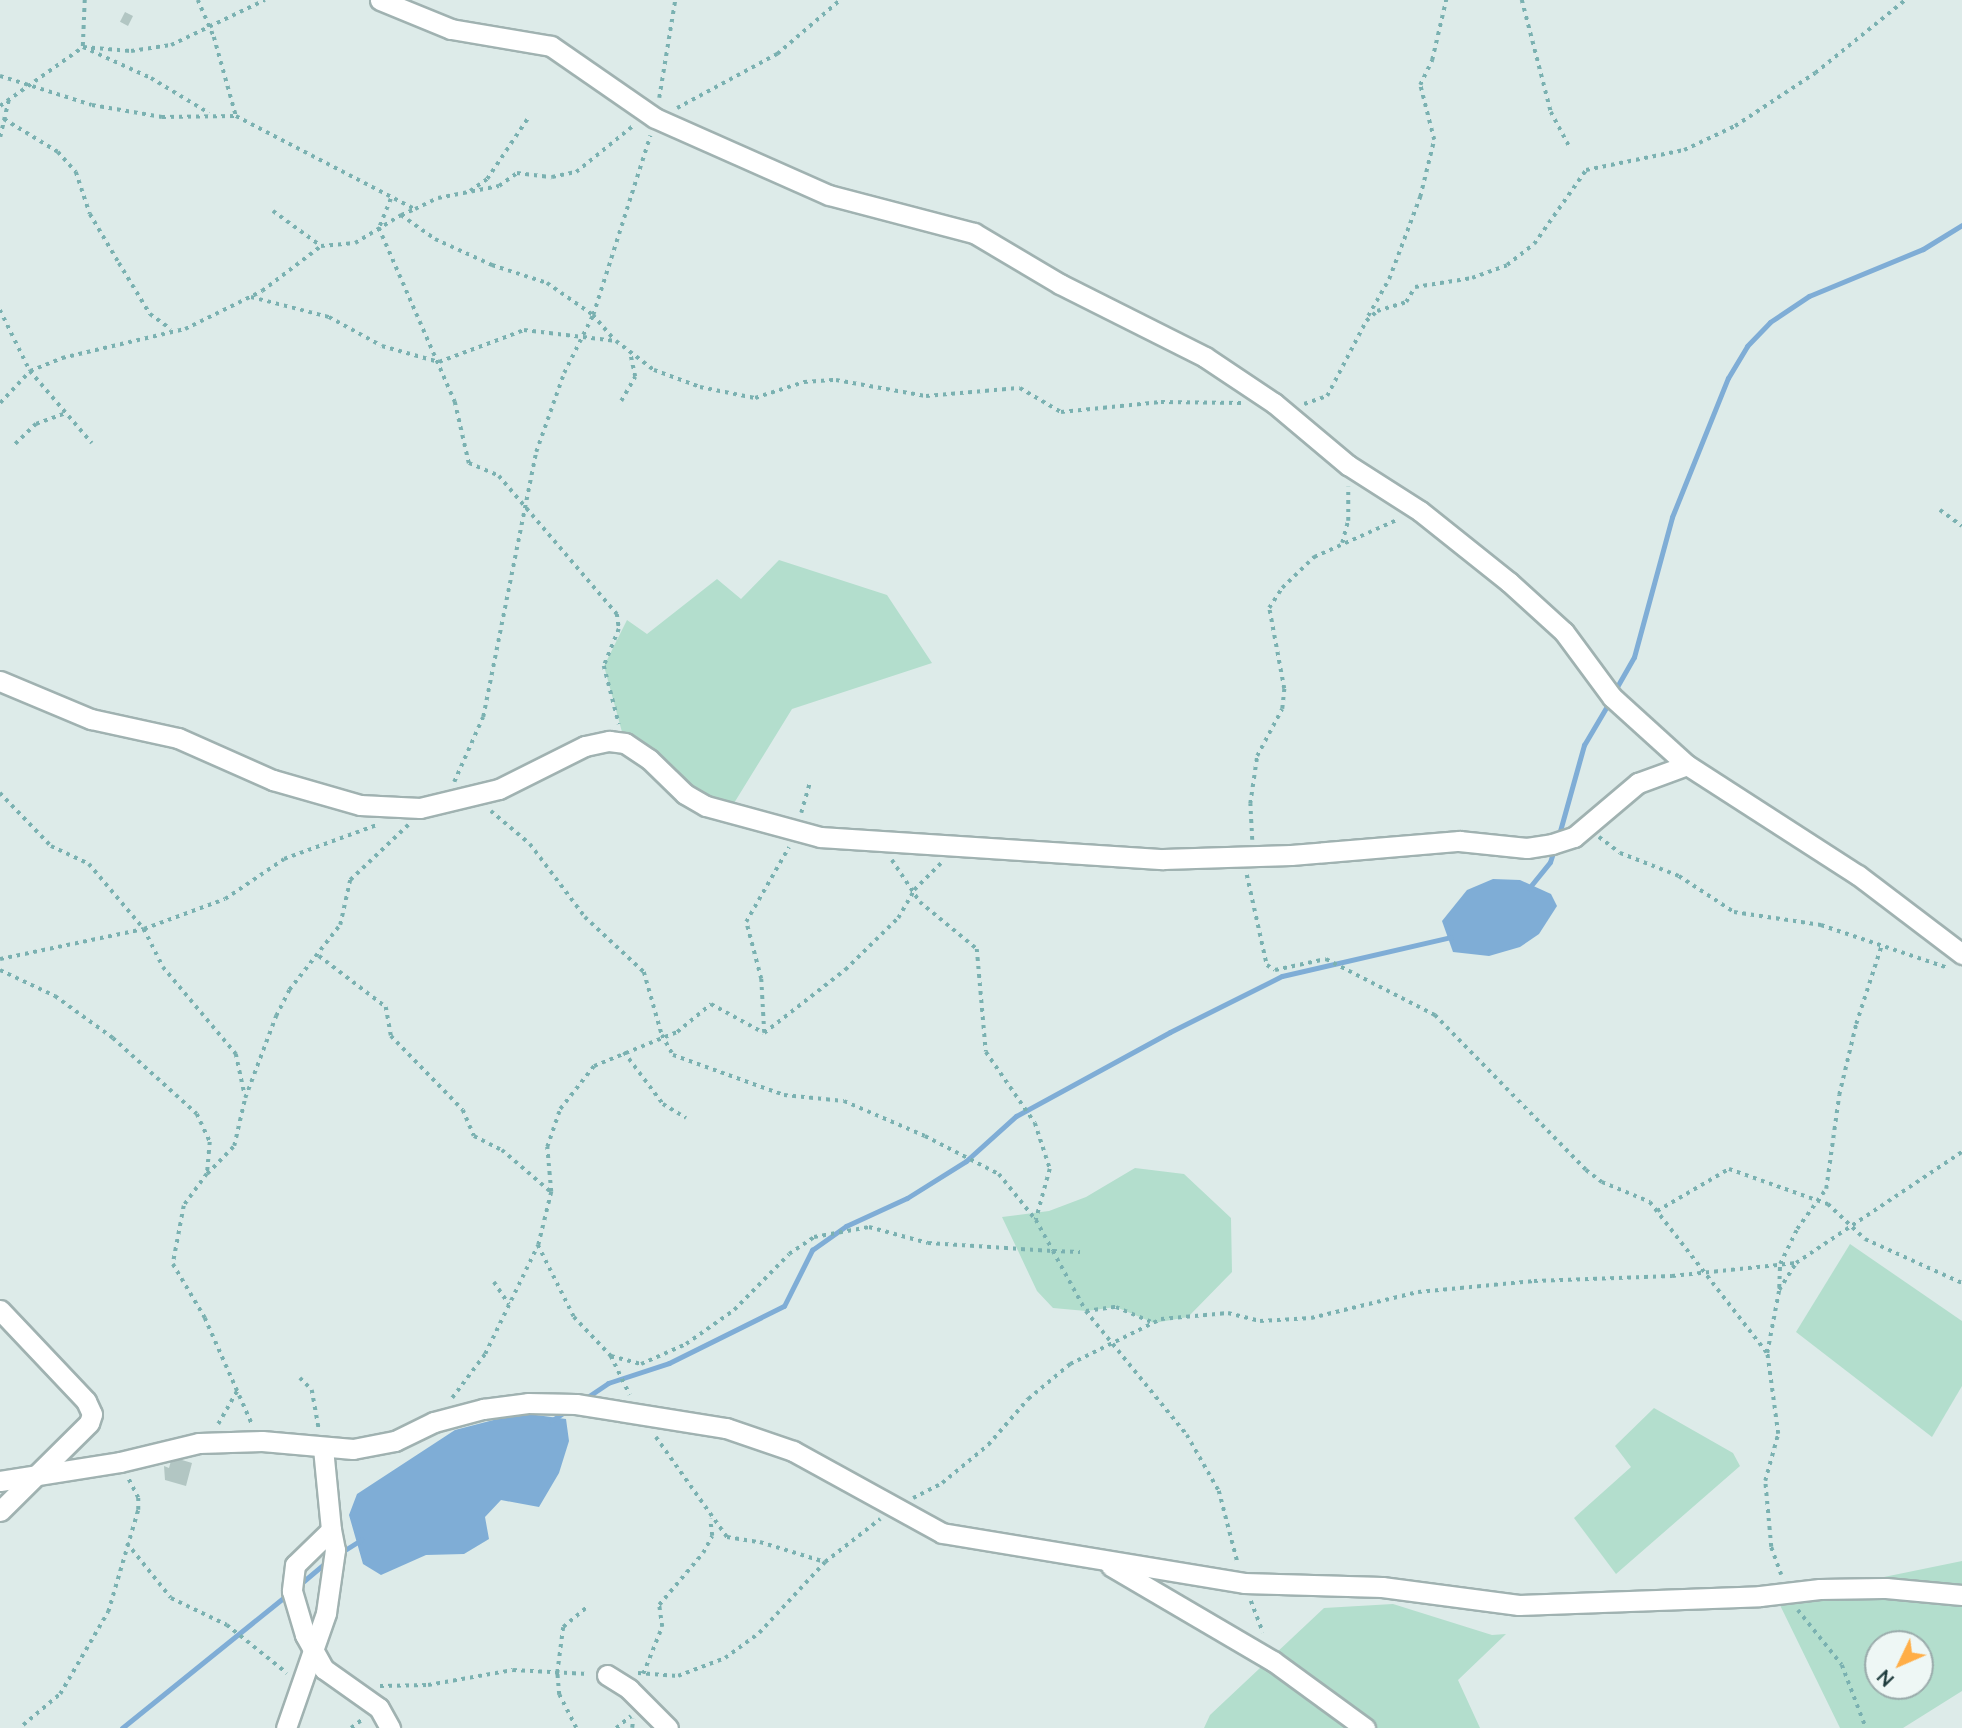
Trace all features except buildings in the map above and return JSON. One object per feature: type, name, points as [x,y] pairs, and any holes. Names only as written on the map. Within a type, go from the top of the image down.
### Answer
[{"type":"street","points":[[380,0],[451,29],[551,46],[655,118],[829,195],[974,233],[1060,284],[1205,357],[1274,403],[1348,466],[1420,511],[1564,632],[1612,696],[1687,765],[1858,876],[1956,961]]},
{"type":"street","points":[[0,681],[92,719],[178,738],[273,780],[360,805],[420,808],[473,796],[499,789],[585,746],[625,744],[706,806],[820,837],[1163,859],[1248,856],[1459,841],[1527,848],[1574,837],[1638,783],[1687,765]]},
{"type":"street","points":[[0,1310],[86,1401],[92,1414],[89,1423],[0,1511]]},
{"type":"street","points":[[0,1481],[36,1478],[120,1462],[199,1443],[262,1441],[323,1448],[395,1441],[434,1422],[528,1403],[576,1404],[641,1418],[726,1428],[793,1451],[850,1479],[892,1509],[942,1533],[1104,1563],[1244,1583],[1382,1587],[1518,1605],[1886,1588],[1962,1595]]},
{"type":"street","points":[[286,1728],[314,1654],[335,1550],[323,1448]]},
{"type":"street","points":[[331,1530],[291,1572],[297,1610],[314,1654],[334,1680],[350,1686],[379,1708],[390,1728]]},
{"type":"street","points":[[1104,1563],[1273,1661],[1365,1728]]},
{"type":"street","points":[[607,1675],[668,1728]]},
{"type":"path","points":[[83,47],[85,0]]},
{"type":"path","points":[[198,0],[209,25],[236,116]]},
{"type":"path","points":[[0,106],[34,85],[83,47],[131,51],[170,46],[209,25],[241,15],[265,0]]},
{"type":"path","points":[[442,803],[483,717],[536,452],[564,373],[593,315],[655,118],[674,0]]},
{"type":"path","points":[[0,403],[30,371],[171,329],[185,329],[262,291],[321,246],[355,243],[401,215],[468,192],[499,186],[517,173],[552,177],[576,172],[635,125],[655,118],[777,54],[840,0]]},
{"type":"path","points":[[1366,321],[1398,256],[1434,140],[1420,85],[1432,60],[1446,0]]},
{"type":"path","points":[[1522,0],[1551,112],[1570,147]]},
{"type":"path","points":[[83,47],[150,78],[210,113]]},
{"type":"path","points":[[0,76],[92,105],[162,117],[210,113],[236,116],[391,199],[415,209]]},
{"type":"path","points":[[0,136],[8,101]]},
{"type":"path","points":[[468,192],[487,179],[528,118]]},
{"type":"path","points":[[4,120],[58,152],[76,172],[90,215],[119,263],[150,314],[171,329]]},
{"type":"path","points":[[391,199],[379,228],[447,382],[470,463],[499,476],[525,503],[617,614],[619,629],[604,666],[625,744]]},
{"type":"path","points":[[273,211],[321,246]]},
{"type":"path","points":[[401,215],[446,244],[547,283],[593,315],[615,341]]},
{"type":"path","points":[[0,310],[30,371],[64,414],[92,443]]},
{"type":"path","points":[[621,401],[635,377],[629,351]]},
{"type":"path","points":[[15,444],[36,424],[64,414]]},
{"type":"path","points":[[1342,543],[1348,521],[1348,466]]},
{"type":"path","points":[[1940,510],[1962,526]]},
{"type":"path","points":[[1420,511],[1314,557],[1282,588],[1269,608],[1284,689],[1282,709],[1257,756],[1250,804],[1248,856],[1267,965],[1275,970],[1326,959],[1434,1015],[1586,1170],[1602,1182],[1650,1202],[1767,1353]]},
{"type":"path","points":[[764,1033],[761,979],[746,922],[784,862],[810,781]]},
{"type":"path","points":[[0,793],[51,846],[89,864],[144,929],[163,967],[236,1054],[245,1098]]},
{"type":"path","points":[[473,796],[530,844],[585,917],[644,972],[662,1035],[673,1055],[784,1095],[844,1101],[925,1136],[999,1174],[1036,1220],[1086,1311],[1187,1434],[1219,1492],[1244,1583],[1273,1661]]},
{"type":"path","points":[[262,1441],[205,1318],[173,1264],[184,1206],[206,1174],[234,1146],[245,1098],[289,990],[319,956],[340,925],[350,880],[402,834],[420,808]]},
{"type":"path","points":[[0,959],[144,929],[225,899],[284,859],[386,822]]},
{"type":"path","points":[[1574,837],[1595,835],[1620,853],[1679,876],[1734,912],[1821,925],[1881,947],[1956,961]]},
{"type":"path","points":[[875,840],[914,890],[920,902],[977,949],[986,1052],[1035,1123],[1050,1170],[1036,1220]]},
{"type":"path","points":[[764,1033],[845,970],[898,918],[914,890],[960,845]]},
{"type":"path","points":[[1866,1728],[1842,1665],[1787,1594],[1771,1547],[1765,1481],[1778,1434],[1767,1353],[1779,1290],[1780,1264],[1816,1200],[1826,1189],[1850,1047],[1881,947]]},
{"type":"path","points":[[319,956],[386,1007],[391,1036],[463,1110],[474,1136],[502,1150],[551,1192]]},
{"type":"path","points":[[0,970],[55,996],[173,1088],[198,1114],[210,1142],[206,1174]]},
{"type":"path","points":[[434,1422],[485,1354],[538,1245],[551,1192],[547,1147],[560,1109],[594,1066],[662,1035],[677,1032],[711,1004],[764,1033]]},
{"type":"path","points":[[624,1052],[663,1104],[687,1118]]},
{"type":"path","points":[[1779,1290],[1796,1263],[1962,1152]]},
{"type":"path","points":[[1657,1211],[1729,1169],[1816,1200],[1854,1224],[1865,1239],[1962,1283]]},
{"type":"path","points":[[611,1356],[641,1364],[686,1344],[734,1310],[789,1254],[814,1237],[869,1227],[929,1243],[1080,1252]]},
{"type":"path","points":[[538,1245],[574,1317],[611,1356],[641,1418],[685,1474],[710,1517],[731,1540],[760,1542],[825,1562]]},
{"type":"path","points":[[350,1686],[428,1685],[513,1670],[678,1676],[725,1658],[759,1633],[825,1562],[892,1509],[942,1483],[1070,1364],[1154,1323],[1228,1313],[1260,1321],[1311,1318],[1418,1292],[1703,1273],[1796,1263]]},
{"type":"path","points":[[494,1282],[509,1304]]},
{"type":"path","points":[[1086,1311],[1116,1307],[1154,1323]]},
{"type":"path","points":[[300,1378],[312,1391],[323,1448]]},
{"type":"path","points":[[199,1443],[227,1412],[238,1390]]},
{"type":"path","points":[[23,1725],[60,1694],[108,1612],[138,1498],[120,1462]]},
{"type":"path","points":[[641,1702],[643,1673],[662,1627],[659,1605],[703,1553],[712,1536],[710,1517]]},
{"type":"path","points":[[127,1543],[171,1598],[227,1625],[302,1686]]},
{"type":"path","points":[[576,1728],[559,1695],[557,1673],[563,1627],[586,1608]]},
{"type":"path","points":[[616,1728],[634,1714],[632,1728]]},
{"type":"green space","points":[[779,560],[887,595],[932,663],[792,709],[731,808],[700,797],[625,743],[604,666],[627,620],[647,634],[717,579],[741,599]]},
{"type":"green space","points":[[1135,1168],[1184,1174],[1231,1218],[1232,1272],[1188,1317],[1154,1323],[1116,1307],[1086,1311],[1053,1308],[1037,1291],[1002,1217],[1049,1211],[1086,1197]]},
{"type":"green space","points":[[1850,1244],[1962,1321],[1962,1386],[1932,1437],[1796,1332]]},
{"type":"green space","points":[[1654,1408],[1733,1453],[1740,1466],[1616,1574],[1574,1518],[1631,1467],[1615,1446]]},
{"type":"green space","points":[[1962,1561],[1962,1691],[1903,1728],[1840,1728],[1777,1599]]},
{"type":"green space","points":[[1393,1604],[1492,1635],[1506,1634],[1458,1680],[1480,1728],[1204,1728],[1210,1715],[1324,1608]]},
{"type":"water","points":[[1493,879],[1520,880],[1551,894],[1557,906],[1539,934],[1520,947],[1489,956],[1453,952],[1442,921],[1467,890]]},
{"type":"water","points":[[521,1413],[566,1419],[569,1441],[559,1473],[539,1507],[501,1500],[485,1517],[489,1539],[464,1554],[426,1555],[381,1575],[363,1564],[349,1515],[357,1494],[455,1430]]},
{"type":"waterway","points":[[1614,692],[1634,657],[1672,517],[1728,378],[1747,346],[1770,322],[1809,296],[1923,249],[1962,225]]},
{"type":"waterway","points":[[1558,838],[1584,745],[1610,701]]},
{"type":"waterway","points":[[1529,888],[1550,862],[1555,847]]},
{"type":"waterway","points":[[583,1400],[608,1383],[669,1363],[784,1306],[812,1250],[846,1226],[907,1198],[966,1161],[1016,1116],[1170,1032],[1282,976],[1451,937]]},
{"type":"waterway","points":[[551,1421],[569,1409]]},
{"type":"waterway","points":[[340,1553],[361,1540]]},
{"type":"waterway","points":[[299,1585],[329,1560]]},
{"type":"waterway","points":[[122,1728],[288,1594]]}]
